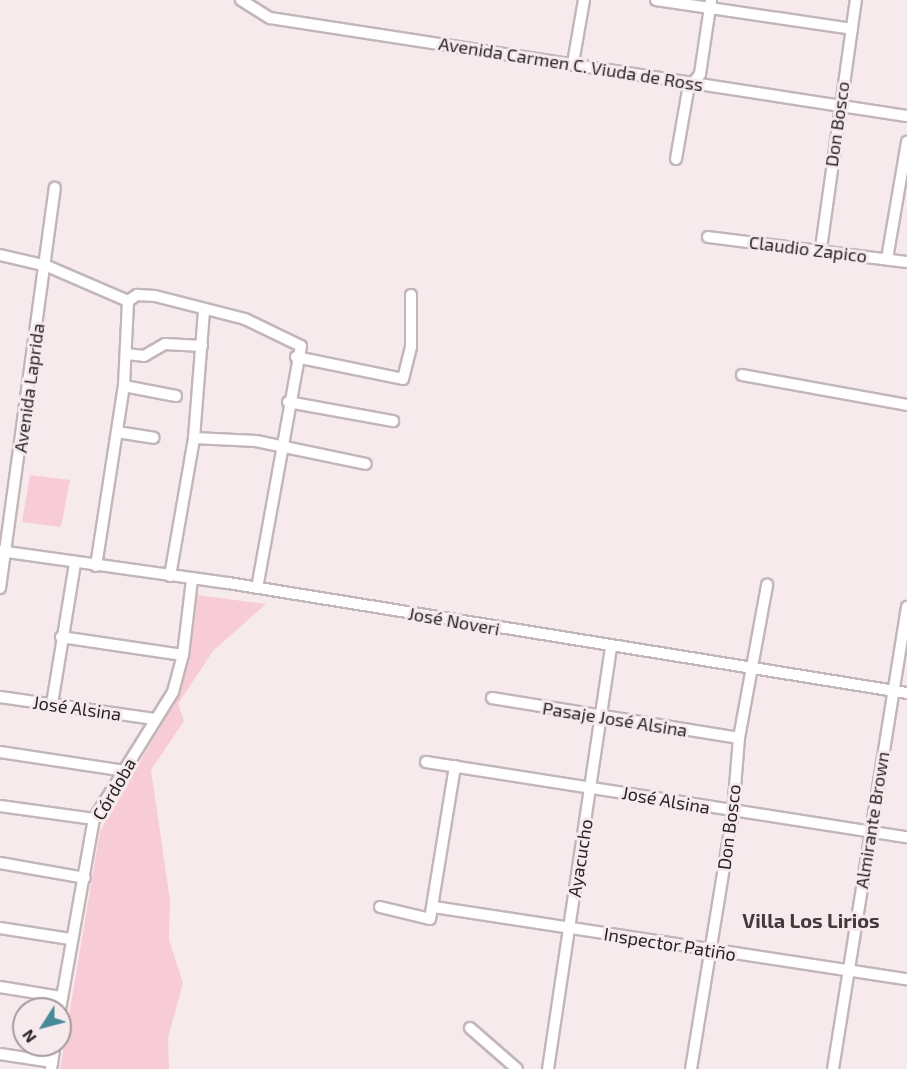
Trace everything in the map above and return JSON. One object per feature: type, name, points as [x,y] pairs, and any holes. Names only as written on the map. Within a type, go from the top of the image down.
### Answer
[{"type":"street","name":"Avenida Carmen C. Viuda de Ross","points":[[241,0],[270,18],[907,116]]},
{"type":"street","points":[[573,63],[584,0]]},
{"type":"street","points":[[656,0],[710,4],[852,29]]},
{"type":"street","name":"Don Bosco","points":[[821,248],[856,0]]},
{"type":"street","points":[[676,159],[693,83],[700,74],[710,4]]},
{"type":"street","points":[[887,259],[907,142]]},
{"type":"street","name":"Avenida Laprida","points":[[0,588],[3,552],[47,266],[55,188]]},
{"type":"street","name":"Claudio Zapico","points":[[708,237],[821,248],[907,262]]},
{"type":"street","points":[[0,255],[47,266],[128,301]]},
{"type":"street","points":[[128,301],[137,295],[155,296],[245,319],[301,346],[296,357],[280,446],[258,588]]},
{"type":"street","points":[[296,357],[403,379],[411,347],[411,295]]},
{"type":"street","points":[[96,566],[124,386],[128,301]]},
{"type":"street","points":[[170,576],[194,438],[204,310]]},
{"type":"street","points":[[126,354],[144,356],[165,344],[202,345]]},
{"type":"street","points":[[742,375],[907,405]]},
{"type":"street","points":[[124,386],[176,396]]},
{"type":"street","points":[[288,402],[393,422]]},
{"type":"street","points":[[117,432],[154,438]]},
{"type":"street","points":[[194,438],[280,446],[366,464]]},
{"type":"street","name":"José Noveri","points":[[3,552],[368,605],[611,647],[751,666],[907,693]]},
{"type":"street","points":[[52,704],[61,637],[75,563]]},
{"type":"street","name":"Córdoba","points":[[62,997],[70,939],[86,878],[93,819],[173,692],[183,655],[192,579]]},
{"type":"street","name":"Don Bosco","points":[[691,1069],[733,812],[739,738],[766,585]]},
{"type":"street","name":"Almirante Brown","points":[[833,1069],[907,607]]},
{"type":"street","points":[[61,637],[183,655]]},
{"type":"street","name":"Ayacucho","points":[[548,1069],[611,647]]},
{"type":"street","name":"José Alsina","points":[[0,697],[154,719]]},
{"type":"street","name":"Pasaje José Alsina","points":[[492,698],[739,738]]},
{"type":"street","points":[[0,752],[125,771]]},
{"type":"street","name":"José Alsina","points":[[426,762],[591,786],[733,812],[907,837]]},
{"type":"street","points":[[380,907],[430,919],[434,907],[454,766]]},
{"type":"street","points":[[0,806],[93,819]]},
{"type":"street","points":[[0,863],[86,878]]},
{"type":"street","name":"Inspector Patiño","points":[[434,907],[711,951],[907,979]]},
{"type":"street","points":[[0,928],[70,939]]},
{"type":"street","points":[[0,987],[62,997]]},
{"type":"street","points":[[470,1028],[517,1069]]},
{"type":"street","points":[[0,1054],[52,1066]]},
{"type":"shaded area","points":[[30,475],[70,480],[61,527],[22,522]]},
{"type":"shaded area","points":[[197,595],[266,604],[213,651],[178,704],[184,721],[151,770],[170,900],[169,940],[183,983],[168,1038],[169,1069],[60,1069],[62,1057],[72,1057],[72,998],[100,831],[180,693]]},
{"type":"district","name":"Villa Los Lirios","points":[[811,920]]}]
